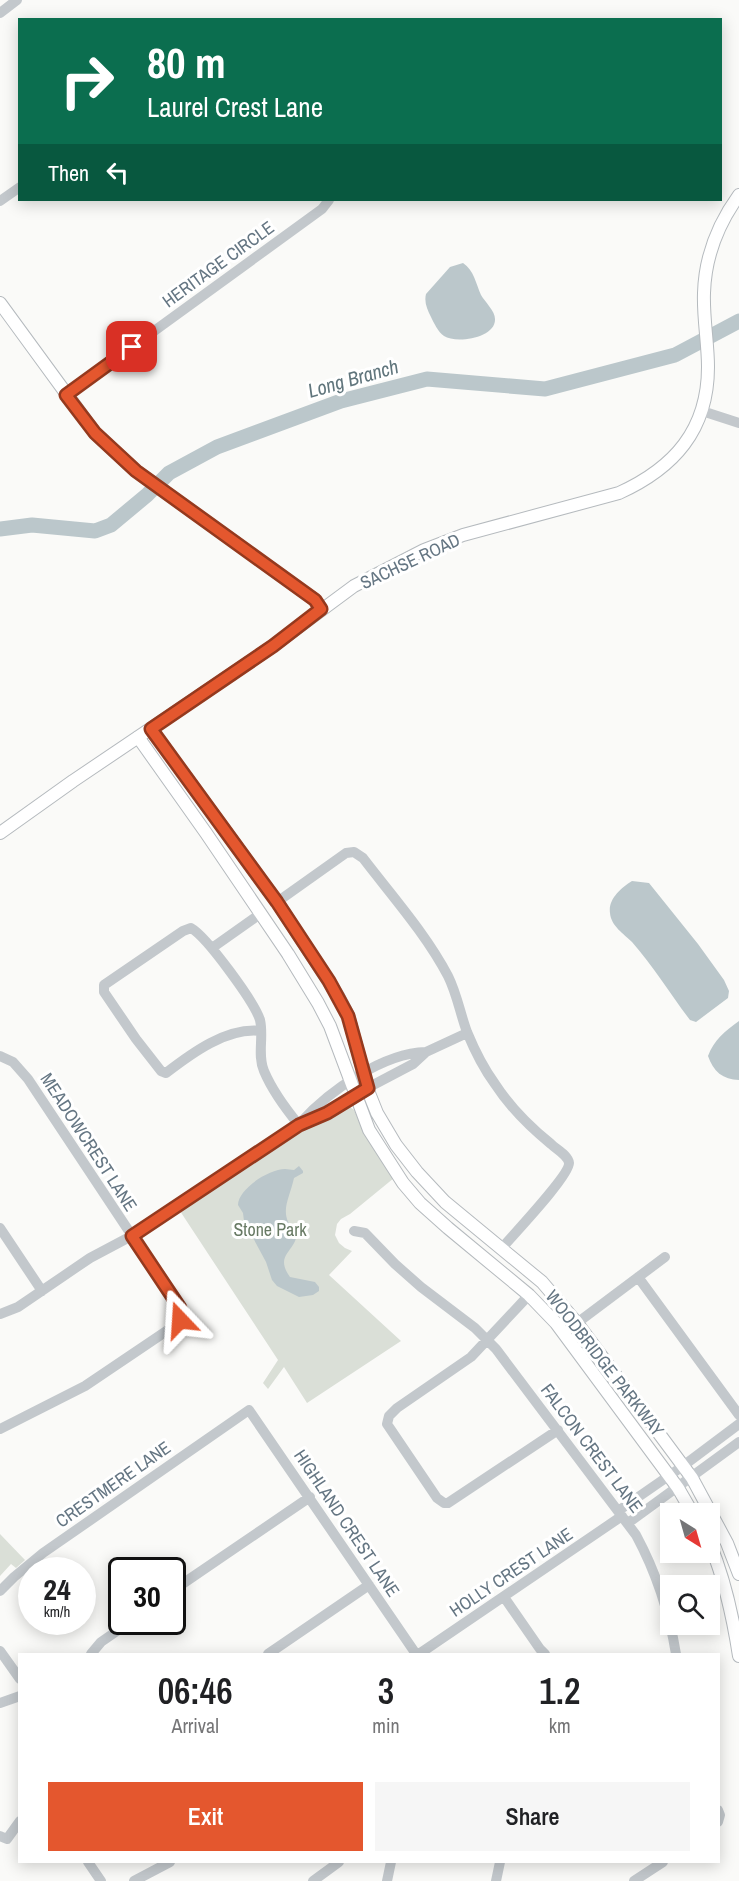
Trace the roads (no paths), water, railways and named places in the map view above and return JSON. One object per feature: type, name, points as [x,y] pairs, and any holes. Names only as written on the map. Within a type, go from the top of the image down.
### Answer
[{"type":"main road","name":"SACHSE ROAD","points":[[0,833],[273,646],[354,586],[424,550],[463,535],[619,493],[640,483],[665,466],[687,440],[702,411],[708,368],[704,291],[712,247],[722,222],[739,195]]},
{"type":"main road","points":[[0,303],[95,433],[136,471],[315,600],[321,609]]},
{"type":"main road","name":"WOODBRIDGE PARKWAY","points":[[151,729],[277,902],[338,996],[348,1016],[363,1073],[377,1113],[391,1137],[417,1172],[452,1208],[542,1282],[577,1323],[692,1478],[728,1543],[739,1574]]},
{"type":"main road","name":"WOODBRIDGE PARKWAY","points":[[138,737],[260,914],[318,1003],[330,1026],[369,1130],[404,1183],[420,1203],[530,1295],[556,1323],[678,1488],[687,1503]]},
{"type":"main road","points":[[718,1563],[734,1624],[739,1656]]},
{"type":"street","points":[[0,13],[17,0]]},
{"type":"street","points":[[0,201],[18,188]]},
{"type":"street","name":"HERITAGE CIRCLE","points":[[66,395],[322,209],[328,201]]},
{"type":"street","points":[[702,411],[739,423]]},
{"type":"street","points":[[277,902],[346,853],[354,852],[358,854],[441,964],[459,1002],[467,1033],[493,1082],[505,1099],[541,1136],[565,1155],[569,1162],[569,1167],[561,1180],[502,1248]]},
{"type":"street","points":[[212,948],[260,914]]},
{"type":"street","points":[[261,1031],[237,1032],[197,1052],[166,1073],[161,1071],[148,1056],[104,992],[104,985],[183,931],[191,928],[198,932],[212,948],[253,1007],[259,1019],[261,1031],[261,1062],[264,1073],[299,1125]]},
{"type":"street","points":[[0,1314],[18,1307],[90,1258],[132,1236],[299,1125],[327,1113],[413,1064],[426,1052],[467,1033]]},
{"type":"street","points":[[299,1125],[318,1103],[363,1073],[409,1052],[426,1052]]},
{"type":"street","name":"MEADOWCREST LANE","points":[[0,1056],[13,1062],[27,1079],[176,1302],[181,1316],[171,1328],[85,1386],[0,1429]]},
{"type":"street","points":[[0,1228],[42,1291]]},
{"type":"street","name":"FALCON CREST LANE","points":[[354,1231],[365,1233],[415,1282],[475,1328],[505,1359],[623,1517],[649,1561],[666,1606],[676,1653]]},
{"type":"street","points":[[577,1323],[665,1257]]},
{"type":"street","points":[[638,1277],[739,1415]]},
{"type":"street","points":[[530,1295],[462,1364],[397,1408],[387,1420],[392,1433],[437,1498],[444,1503],[453,1501],[558,1430]]},
{"type":"street","name":"HIGHLAND CREST LANE","points":[[249,1410],[416,1653]]},
{"type":"street","name":"CRESTMERE LANE","points":[[0,1591],[43,1553],[249,1410]]},
{"type":"street","name":"HOLLY CREST LANE","points":[[623,1517],[669,1476],[739,1424]]},
{"type":"street","name":"HOLLY CREST LANE","points":[[418,1653],[623,1517],[678,1488],[739,1442]]},
{"type":"street","points":[[186,1581],[310,1497]]},
{"type":"street","points":[[269,1653],[369,1585]]},
{"type":"street","points":[[504,1596],[544,1653]]},
{"type":"street","points":[[93,1653],[101,1642],[111,1635]]},
{"type":"street","points":[[0,1652],[18,1676]]},
{"type":"street","points":[[0,1703],[18,1697]]},
{"type":"street","points":[[0,1836],[7,1839],[18,1824]]},
{"type":"street","points":[[89,1863],[101,1881]]},
{"type":"street","points":[[134,1881],[168,1863]]},
{"type":"street","points":[[313,1881],[338,1863]]},
{"type":"street","points":[[387,1881],[391,1863]]},
{"type":"street","points":[[496,1881],[500,1863]]},
{"type":"street","points":[[634,1881],[661,1863]]},
{"type":"waterway","name":"Long Branch","points":[[0,529],[32,525],[95,531],[111,525],[169,473],[217,447],[341,401],[427,379],[545,389],[675,355],[739,321]]},
{"type":"park label","name":"Stone Park","points":[[270,1229]]}]
